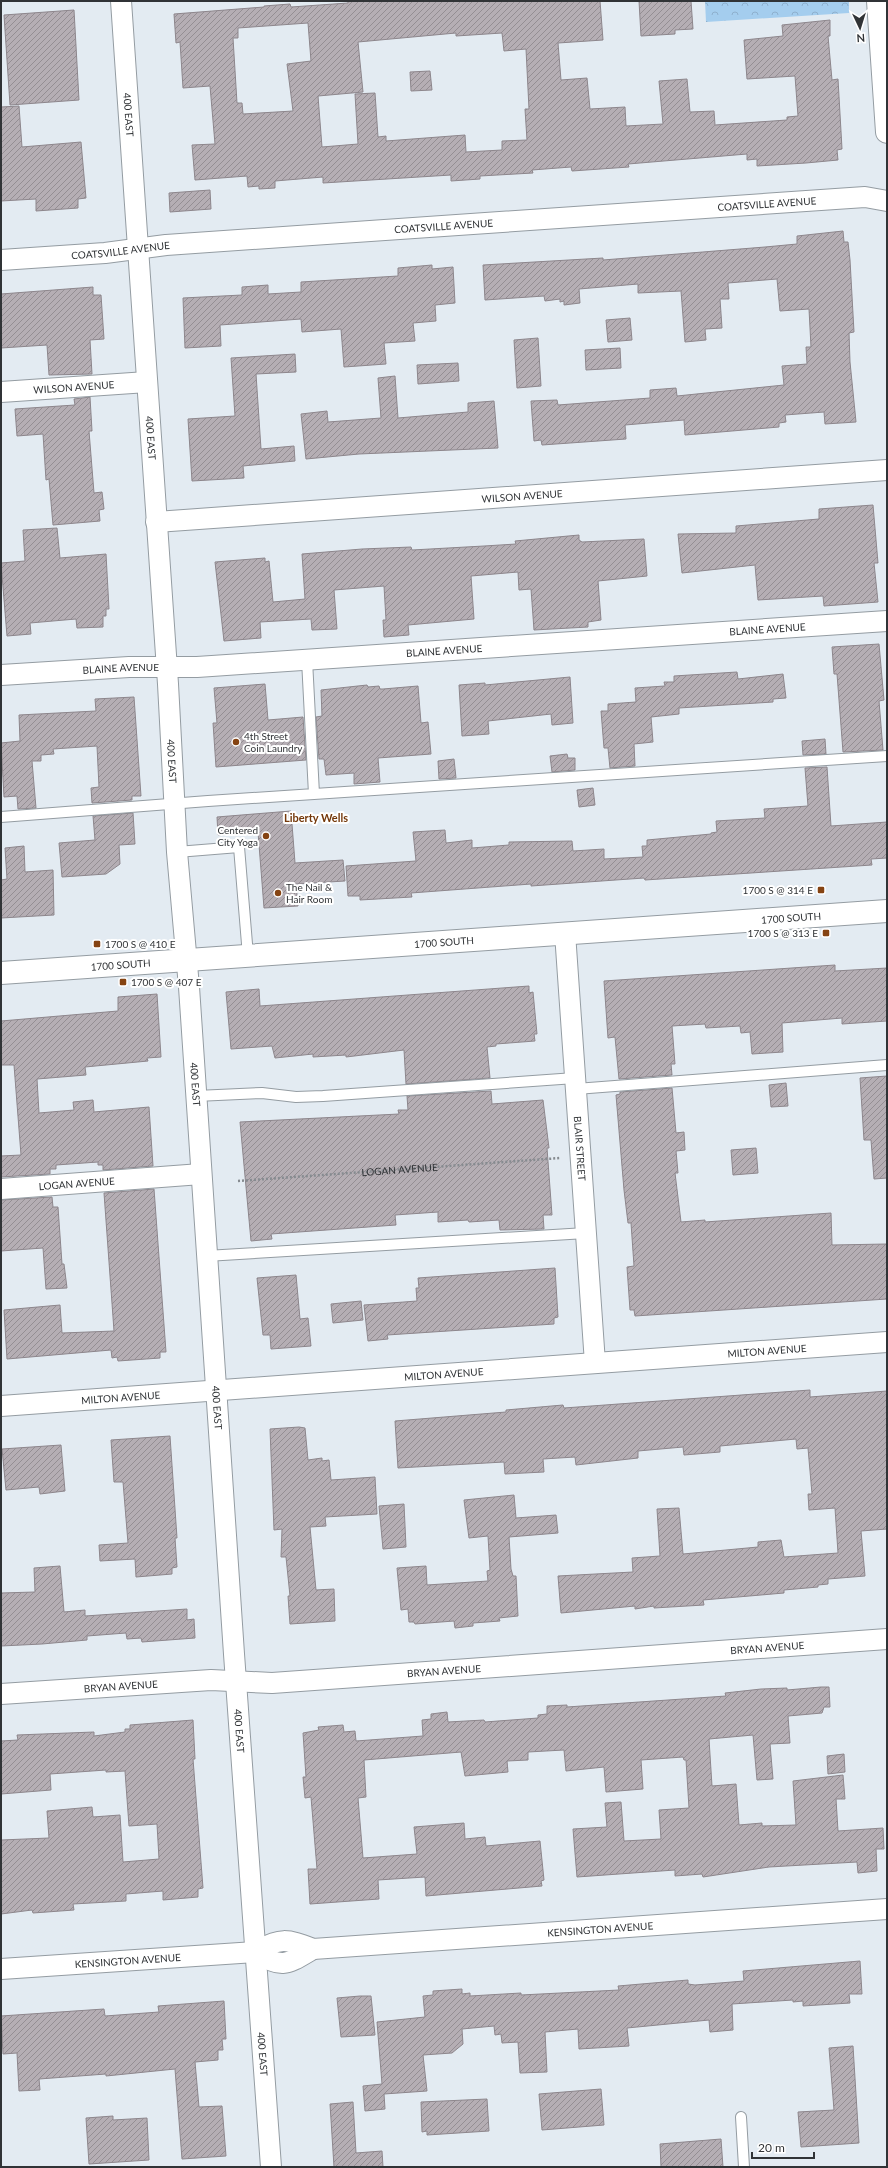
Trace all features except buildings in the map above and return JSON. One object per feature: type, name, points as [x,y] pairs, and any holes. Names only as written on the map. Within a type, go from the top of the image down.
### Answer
[{"type":"street","name":"400 EAST","points":[[121,1],[176,803],[177,852],[187,960],[206,1256],[271,2167]]},
{"type":"street","points":[[878,1],[887,132]]},
{"type":"street","name":"COATSVILLE AVENUE","points":[[1,260],[105,253],[138,248],[865,197],[887,200]]},
{"type":"street","name":"WILSON AVENUE","points":[[1,392],[147,382]]},
{"type":"street","name":"WILSON AVENUE","points":[[156,522],[887,470]]},
{"type":"street","name":"BLAINE AVENUE","points":[[1,675],[166,666],[197,667],[887,621]]},
{"type":"street","name":"1700 SOUTH","points":[[1,973],[887,911]]},
{"type":"street","name":"BLAIR STREET","points":[[565,933],[595,1363]]},
{"type":"street","name":"LOGAN AVENUE","points":[[1,1188],[201,1174]]},
{"type":"street","name":"MILTON AVENUE","points":[[1,1406],[887,1342]]},
{"type":"street","name":"BRYAN AVENUE","points":[[1,1694],[211,1680],[278,1682],[887,1639]]},
{"type":"street","name":"KENSINGTON AVENUE","points":[[1,1969],[255,1952],[272,1942],[290,1941],[313,1949],[887,1909]]},
{"type":"lane","points":[[307,660],[314,794]]},
{"type":"lane","points":[[1,817],[176,803],[887,756]]},
{"type":"lane","points":[[177,852],[239,847],[248,956]]},
{"type":"lane","points":[[196,1096],[262,1093],[296,1097],[323,1096],[575,1084],[887,1065]]},
{"type":"lane","points":[[206,1256],[586,1233]]},
{"type":"lane","points":[[741,2117],[744,2167]]},
{"type":"path","name":"LOGAN AVENUE","points":[[238,1181],[562,1158]]},
{"type":"green space","points":[[705,1],[849,1],[849,13],[706,22]]},
{"type":"place","name":"4th Street Coin Laundry","points":[[236,742]]},
{"type":"place","name":"Centered City Yoga","points":[[266,836]]},
{"type":"place","name":"1700 S @ 314 E","points":[[821,890]]},
{"type":"place","name":"The Nail & Hair Room","points":[[278,893]]},
{"type":"place","name":"1700 S @ 313 E","points":[[826,933]]},
{"type":"place","name":"1700 S @ 410 E","points":[[97,944]]},
{"type":"place","name":"1700 S @ 407 E","points":[[123,982]]},
{"type":"district","name":"Liberty Wells","points":[[316,818]]}]
